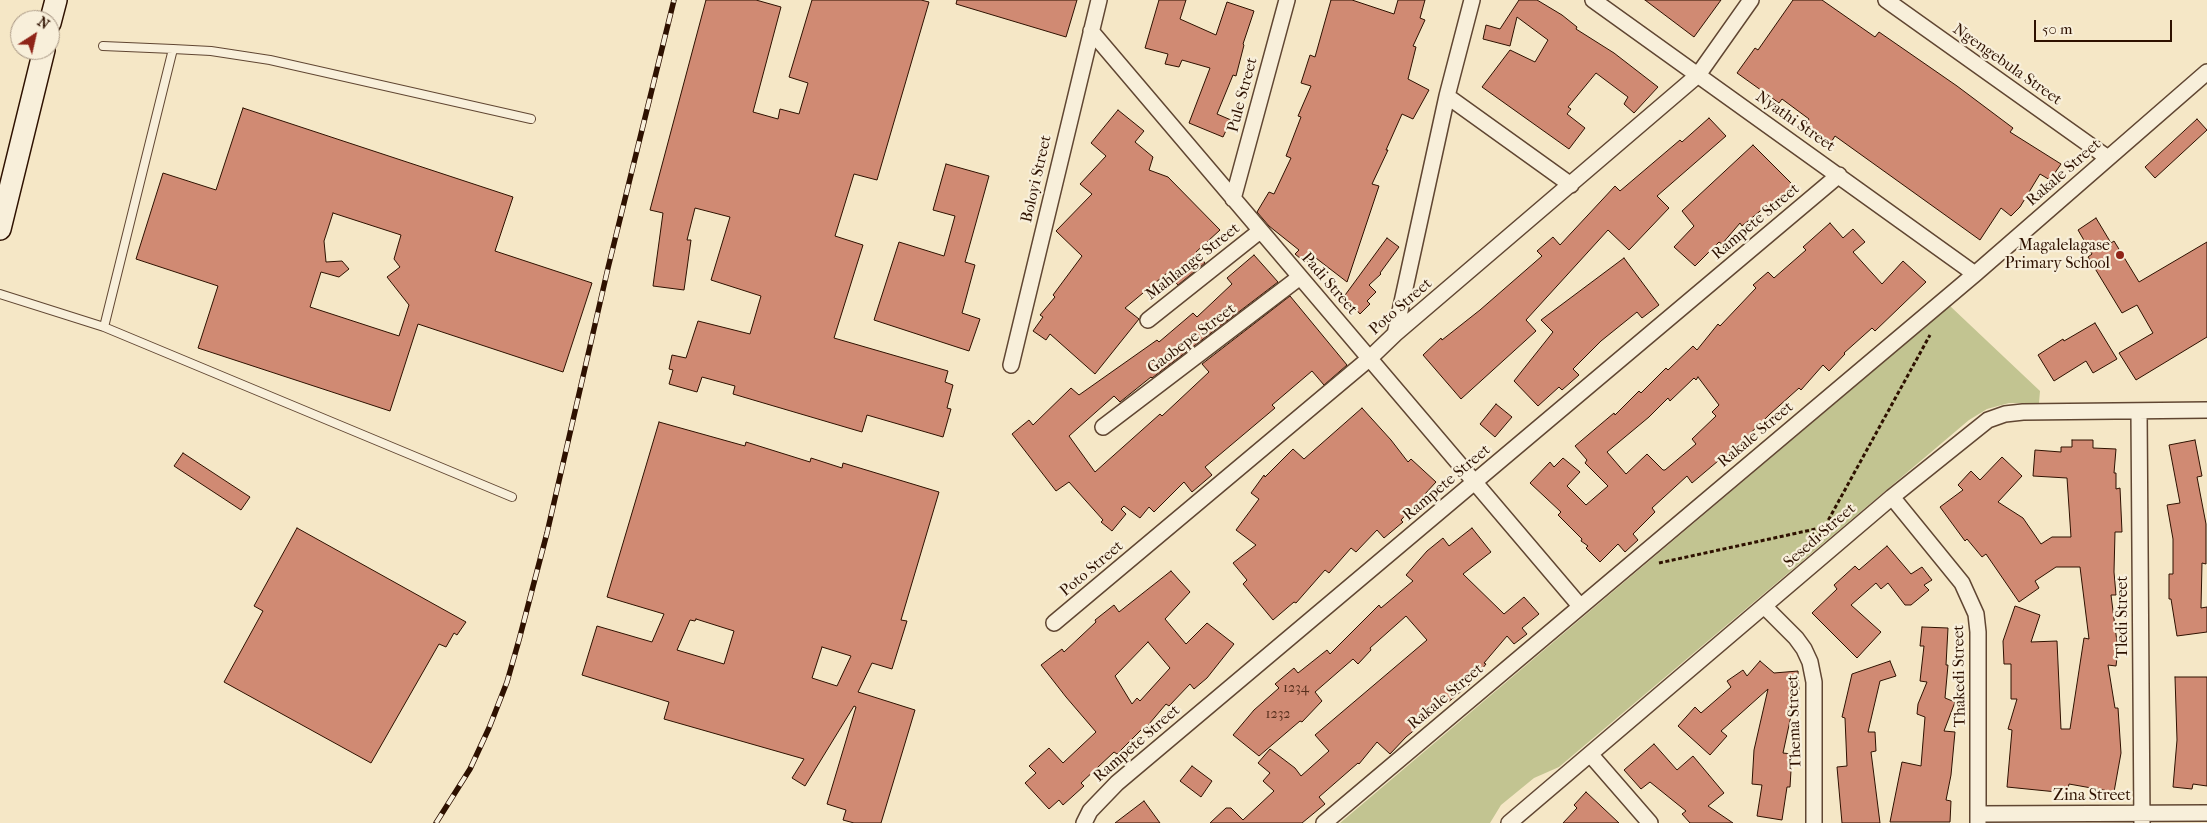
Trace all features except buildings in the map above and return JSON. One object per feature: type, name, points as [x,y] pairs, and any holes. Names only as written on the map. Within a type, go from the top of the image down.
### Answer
[{"type":"main road","points":[[0,226],[42,60]]},
{"type":"street","name":"Boloyi Street","points":[[1010,365],[1098,0]]},
{"type":"street","name":"Pule Street","points":[[1232,199],[1287,0]]},
{"type":"street","points":[[1395,334],[1447,96],[1472,0]]},
{"type":"street","name":"Nyathi Street","points":[[1593,0],[1975,274]]},
{"type":"street","name":"Poto Street","points":[[1054,623],[1370,358],[1395,334],[1698,75],[1751,0]]},
{"type":"street","name":"Ngengebula Street","points":[[1886,0],[2108,158]]},
{"type":"street","name":"Padi Street","points":[[1091,31],[1580,606]]},
{"type":"street","name":"Rakale Street","points":[[1324,823],[1975,274],[2207,72]]},
{"type":"street","points":[[1447,96],[1571,185]]},
{"type":"street","name":"Rampete Street","points":[[1084,823],[1090,811],[1117,784],[1839,175]]},
{"type":"street","name":"Mahlange Street","points":[[1148,320],[1260,231]]},
{"type":"street","name":"Gaobepe Street","points":[[1103,428],[1300,277]]},
{"type":"street","name":"Sesedi Street","points":[[1509,823],[1892,498],[1988,420],[2023,412],[2207,410]]},
{"type":"street","name":"Tledi Street","points":[[2139,411],[2142,818]]},
{"type":"street","name":"Thakedi Street","points":[[1892,498],[1962,583],[1976,614],[1978,632],[1978,818]]},
{"type":"street","name":"Thema Street","points":[[1765,607],[1796,638],[1810,662],[1814,682],[1814,823]]},
{"type":"street","points":[[1590,754],[1650,823]]},
{"type":"street","name":"Zina Street","points":[[1978,818],[2142,818],[2207,813]]},
{"type":"lane","points":[[103,46],[211,51],[270,60],[531,119]]},
{"type":"lane","points":[[104,327],[173,49]]},
{"type":"lane","points":[[0,294],[104,327],[512,498]]},
{"type":"path","points":[[1816,543],[1930,334]]},
{"type":"path","points":[[1622,571],[1824,526],[1865,521]]},
{"type":"green space","points":[[1950,306],[2040,391],[2039,403],[2009,403],[1987,409],[1969,420],[1559,767],[1534,778],[1501,805],[1490,823],[1340,823]]},
{"type":"railway","points":[[436,823],[470,769],[507,682],[547,533],[608,268],[674,0]]},
{"type":"place","name":"Magalelagase Primary School","points":[[2120,255]]}]
